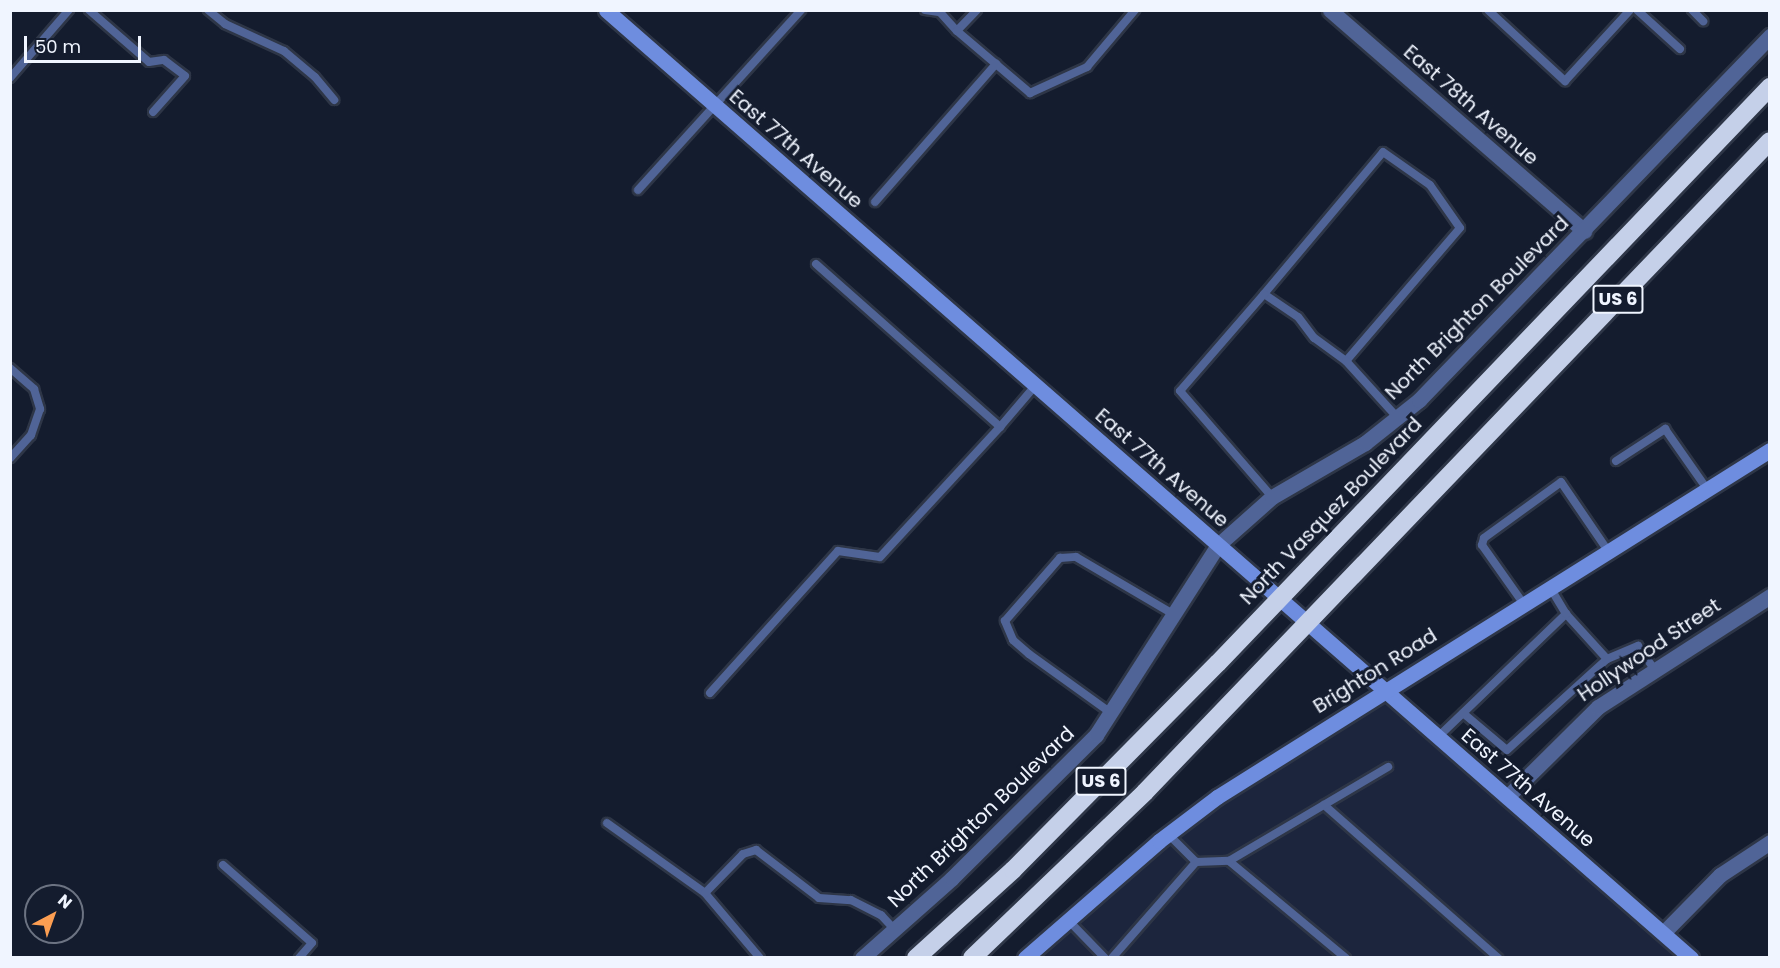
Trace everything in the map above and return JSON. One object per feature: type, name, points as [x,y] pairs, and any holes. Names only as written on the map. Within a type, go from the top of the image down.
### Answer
[{"type":"highway","name":"North Vasquez Boulevard","points":[[916,957],[1013,870],[1279,598],[1770,87]]},
{"type":"highway","name":"US 6","points":[[972,957],[1081,856],[1308,624],[1770,141]]},
{"type":"street","name":"East 77th Avenue","points":[[606,10],[1690,957]]},
{"type":"street","name":"East 78th Avenue","points":[[1330,10],[1584,231]]},
{"type":"street","name":"North Brighton Boulevard","points":[[862,957],[1043,791],[1111,713],[1218,545],[1272,496],[1365,443],[1442,378],[1770,36]]},
{"type":"street","name":"Brighton Road","points":[[1025,957],[1168,834],[1217,797],[1383,689],[1770,450]]},
{"type":"street","name":"Hollywood Street","points":[[1507,797],[1577,724],[1654,669],[1770,596]]},
{"type":"street","points":[[1663,933],[1720,875],[1770,842]]},
{"type":"lane","points":[[10,78],[69,10]]},
{"type":"lane","points":[[89,10],[149,62],[164,60],[185,76],[153,112]]},
{"type":"lane","points":[[208,10],[225,24],[284,51],[315,77],[334,99]]},
{"type":"lane","points":[[638,190],[713,104],[801,10]]},
{"type":"lane","points":[[925,10],[938,11],[957,31],[1030,93],[1087,68],[1135,10]]},
{"type":"lane","points":[[957,31],[977,10]]},
{"type":"lane","points":[[1488,10],[1565,81],[1630,10]]},
{"type":"lane","points":[[1637,10],[1680,49]]},
{"type":"lane","points":[[1692,10],[1703,21]]},
{"type":"lane","points":[[875,202],[996,64]]},
{"type":"lane","points":[[1272,496],[1180,391],[1383,152],[1430,185],[1460,228],[1346,361]]},
{"type":"lane","points":[[816,264],[1000,427]]},
{"type":"lane","points":[[1264,294],[1298,317],[1314,338],[1346,361],[1397,417]]},
{"type":"lane","points":[[10,368],[34,389],[40,409],[31,435],[10,458]]},
{"type":"lane","points":[[710,693],[838,551],[880,557],[1035,386]]},
{"type":"lane","points":[[1616,461],[1665,429],[1707,489]]},
{"type":"lane","points":[[1522,603],[1482,545],[1484,538],[1561,482],[1608,551]]},
{"type":"lane","points":[[1111,713],[1029,654],[1013,640],[1005,621],[1060,558],[1076,557],[1173,614]]},
{"type":"lane","points":[[1550,586],[1566,614],[1607,659]]},
{"type":"lane","points":[[1438,737],[1566,614]]},
{"type":"lane","points":[[1462,713],[1507,750],[1607,659],[1638,646],[1654,669]]},
{"type":"lane","points":[[1168,834],[1196,862],[1229,861],[1388,767]]},
{"type":"lane","points":[[1324,805],[1498,957]]},
{"type":"lane","points":[[607,822],[705,893],[760,957]]},
{"type":"lane","points":[[705,893],[743,854],[756,850],[819,898],[851,900],[881,915],[894,929]]},
{"type":"lane","points":[[1229,861],[1346,957]]},
{"type":"lane","points":[[1112,957],[1196,862]]},
{"type":"lane","points":[[224,865],[312,943],[299,957]]},
{"type":"lane","points":[[1068,920],[1105,957]]},
{"type":"shaded area","points":[[1380,693],[1692,958],[1025,958],[1159,841]]}]
